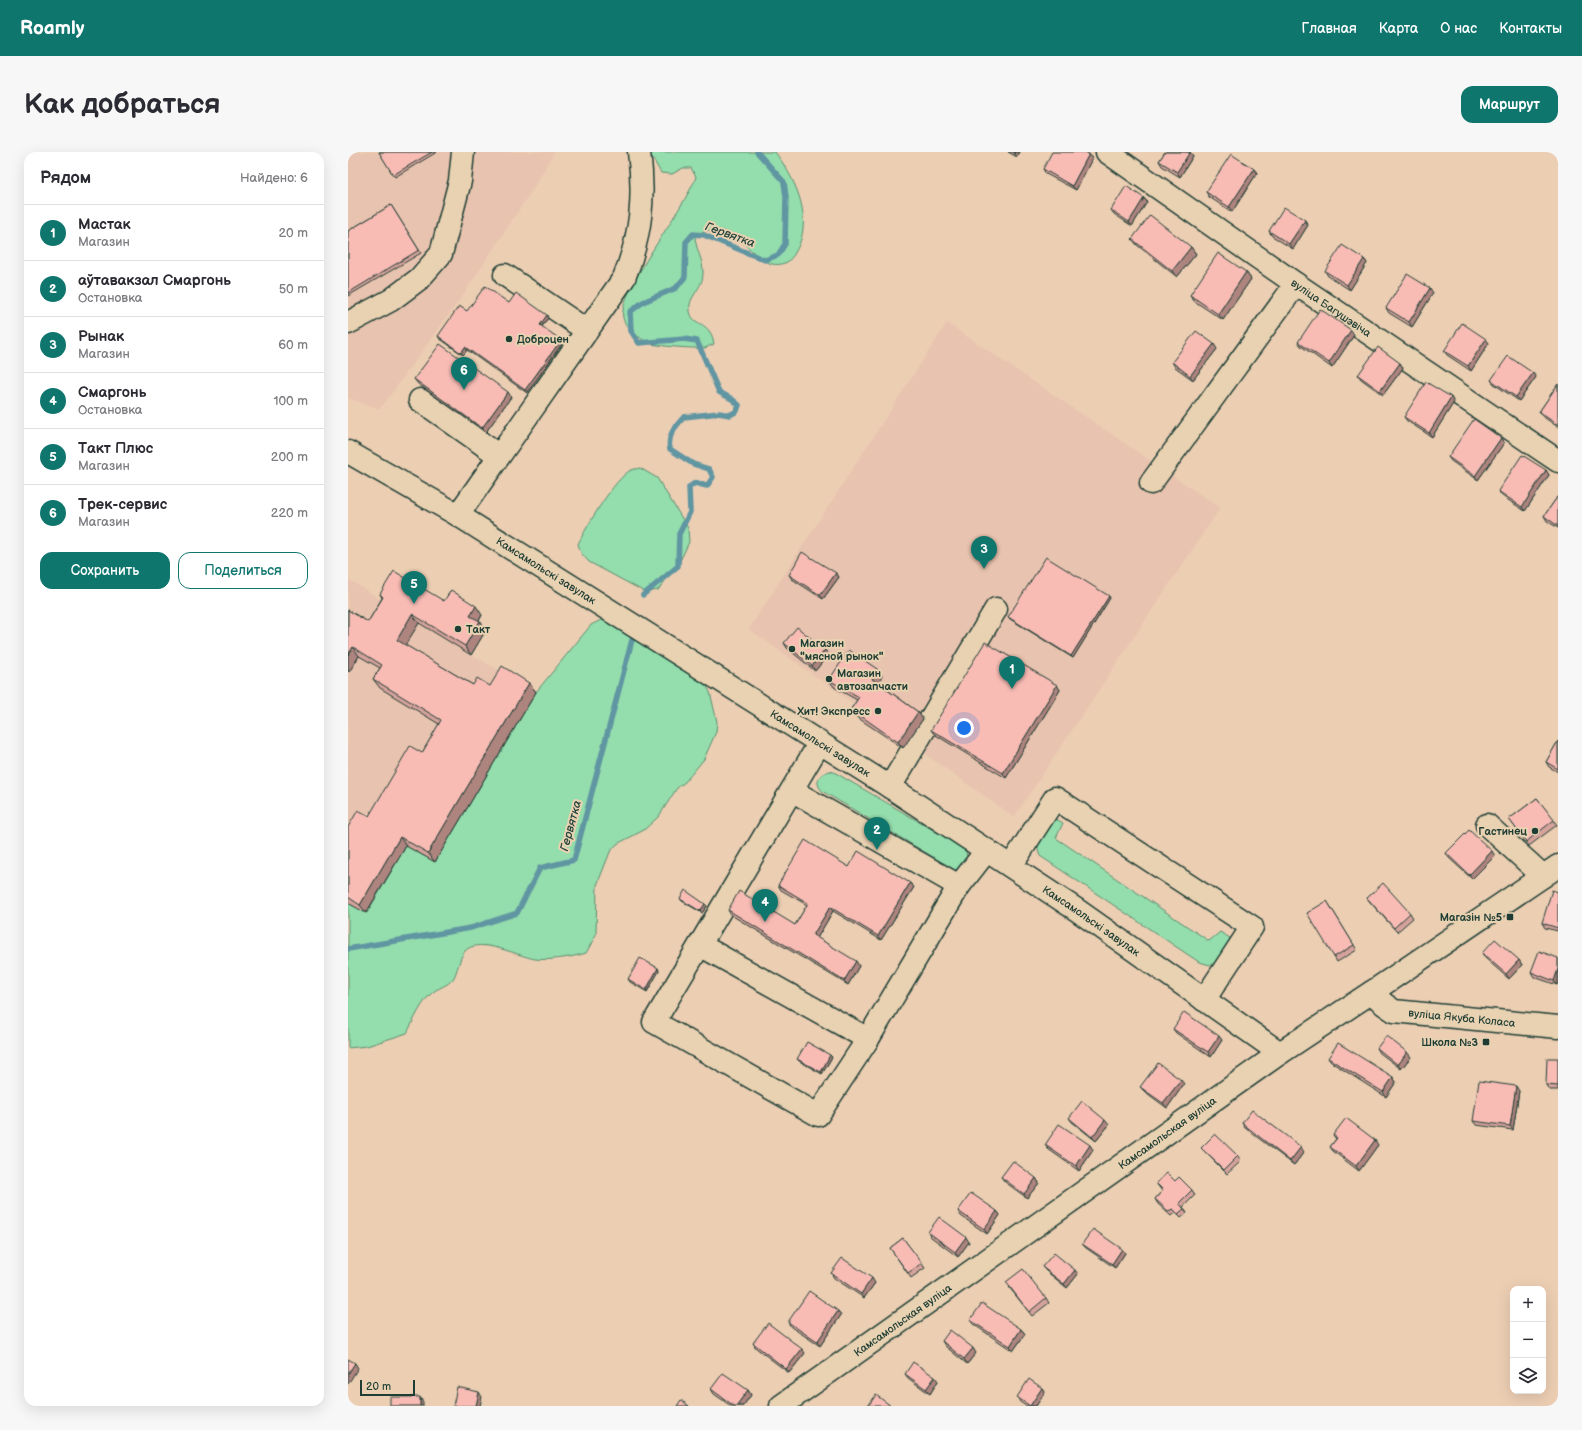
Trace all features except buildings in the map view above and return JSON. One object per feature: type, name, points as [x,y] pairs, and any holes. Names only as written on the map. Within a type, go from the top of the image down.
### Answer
[{"type":"street","points":[[348,323],[391,300],[419,279],[441,254],[460,181],[463,152]]},
{"type":"street","points":[[458,515],[498,455],[624,278],[634,252],[642,202],[643,178],[639,152]]},
{"type":"street","name":"вуліца Багушэвіча","points":[[1107,152],[1296,284],[1558,461]]},
{"type":"street","points":[[505,275],[586,330]]},
{"type":"street","points":[[1151,483],[1296,284]]},
{"type":"street","points":[[420,400],[498,455]]},
{"type":"street","name":"Камсамольскі завулак","points":[[351,460],[458,515],[987,850],[1077,910],[1280,1054]]},
{"type":"street","points":[[890,788],[996,609]]},
{"type":"street","points":[[819,744],[793,791],[654,1022],[818,1115],[868,1039],[959,886],[987,850]]},
{"type":"street","points":[[793,791],[959,886]]},
{"type":"street","points":[[1011,866],[1055,798],[1252,927],[1204,1000]]},
{"type":"street","points":[[1487,824],[1551,871]]},
{"type":"street","name":"Камсамольская вуліца","points":[[781,1406],[1280,1054],[1551,871]]},
{"type":"street","points":[[700,945],[868,1039]]},
{"type":"street","name":"вуліца Якуба Коласа","points":[[1372,992],[1384,1004],[1394,1011],[1558,1027]]},
{"type":"shaded area","points":[[348,152],[554,152],[534,187],[463,295],[380,409],[348,398]]},
{"type":"shaded area","points":[[947,323],[1220,508],[1014,817],[749,629]]},
{"type":"shaded area","points":[[348,579],[386,603],[450,610],[457,599],[482,615],[477,624],[486,630],[472,655],[536,692],[435,862],[406,846],[366,913],[348,903]]},
{"type":"green space","points":[[649,152],[775,152],[789,173],[799,196],[803,220],[802,233],[799,245],[787,262],[775,264],[765,261],[736,237],[724,231],[711,230],[695,235],[703,274],[701,284],[691,301],[690,311],[694,320],[706,327],[712,336],[714,344],[705,348],[676,347],[648,343],[630,330],[623,318],[624,306],[630,290],[640,271],[679,209],[696,177],[691,168],[683,168],[672,174],[661,173]]},
{"type":"green space","points":[[640,468],[657,478],[688,528],[689,542],[679,563],[658,590],[645,592],[589,562],[581,553],[578,544],[594,515],[617,483],[631,470]]},
{"type":"green space","points":[[601,620],[608,621],[700,675],[710,692],[717,722],[716,732],[704,759],[685,782],[677,788],[659,816],[644,830],[617,844],[610,852],[597,885],[596,935],[586,953],[561,958],[535,959],[489,946],[471,947],[463,954],[453,979],[433,992],[425,1001],[407,1033],[367,1046],[348,1048],[348,903],[367,913],[406,846],[435,862],[536,692],[591,625]]},
{"type":"green space","points":[[830,771],[966,849],[967,859],[962,869],[955,870],[822,791],[818,784],[818,779],[826,772]]},
{"type":"green space","points":[[1056,819],[1063,823],[1056,838],[1209,941],[1220,932],[1230,938],[1220,961],[1210,965],[1199,962],[1040,856],[1038,851],[1038,842],[1041,834],[1047,821]]},
{"type":"waterway","name":"Гервятка","points":[[643,595],[678,566],[679,534],[690,512],[689,487],[695,483],[707,486],[713,477],[709,469],[693,464],[670,449],[669,444],[672,432],[684,417],[719,413],[730,415],[737,411],[739,405],[732,399],[719,392],[697,341],[684,339],[639,343],[631,331],[630,312],[643,302],[676,288],[685,277],[686,242],[693,234],[704,235],[765,260],[778,255],[785,244],[786,197],[784,182],[757,152]]},
{"type":"waterway","name":"Гервятка","points":[[348,949],[471,928],[517,913],[540,868],[574,860],[632,640]]},
{"type":"place","name":"Доброцен","points":[[509,339]]},
{"type":"place","name":"Трек-сервис","points":[[464,390]]},
{"type":"place","name":"Рынак","points":[[984,569]]},
{"type":"place","name":"Такт Плюс","points":[[414,604]]},
{"type":"place","name":"Такт","points":[[458,629]]},
{"type":"place","name":"Магазин \"мясной рынок\"","points":[[792,649]]},
{"type":"place","name":"Магазин автозапчасти","points":[[829,679]]},
{"type":"place","name":"Мастак","points":[[1012,689]]},
{"type":"place","name":"Хит! Экспресс","points":[[878,711]]},
{"type":"place","name":"Гастинец","points":[[1535,831]]},
{"type":"place","name":"аўтавакзал Смаргонь","points":[[877,850]]},
{"type":"place","name":"Магазін №5","points":[[1510,917]]},
{"type":"place","name":"Смаргонь","points":[[765,922]]},
{"type":"place","name":"Школа №3","points":[[1486,1042]]}]
